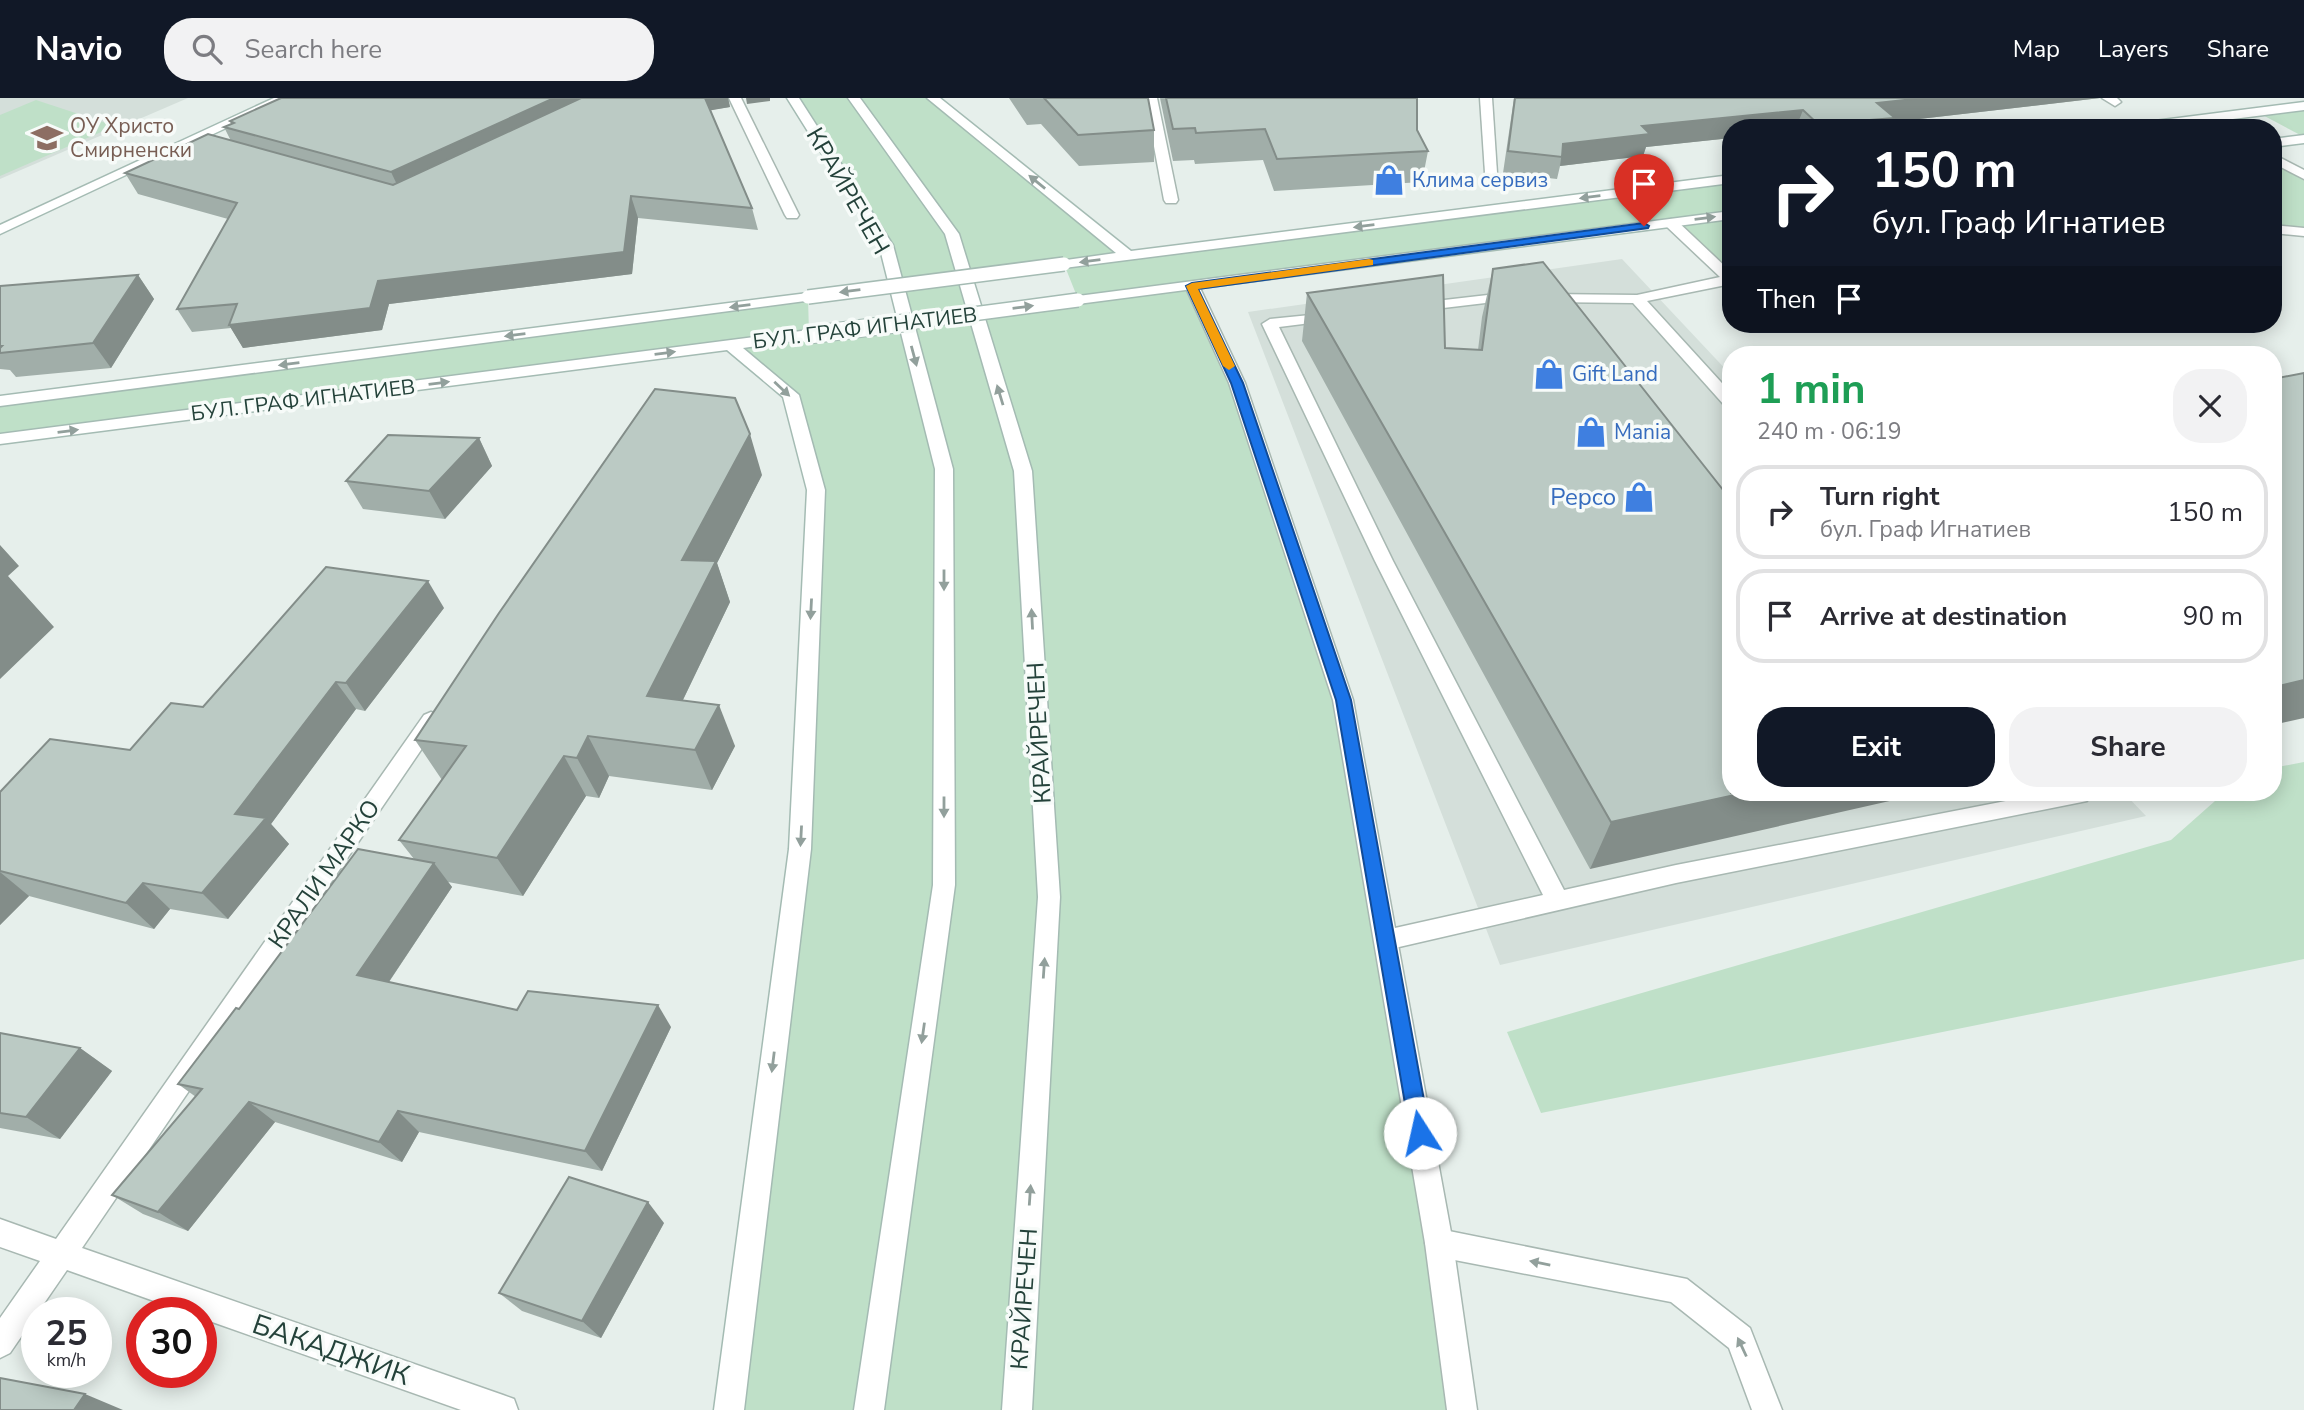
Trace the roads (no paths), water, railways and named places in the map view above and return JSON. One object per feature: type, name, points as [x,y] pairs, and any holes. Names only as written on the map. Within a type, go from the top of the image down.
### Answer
[{"type":"street","points":[[0,230],[284,98]]},
{"type":"street","points":[[736,98],[792,215]]},
{"type":"street","name":"КРАЙРЕЧЕН","points":[[793,98],[886,245],[944,469],[944,885],[869,1410]]},
{"type":"street","name":"КРАЙРЕЧЕН","points":[[854,98],[952,234],[1023,471],[1049,897],[1017,1410]]},
{"type":"street","points":[[933,98],[1128,256]]},
{"type":"street","points":[[1152,98],[1171,200]]},
{"type":"street","points":[[1486,98],[1491,173]]},
{"type":"street","points":[[2196,119],[2304,106]]},
{"type":"street","points":[[2282,143],[2304,139]]},
{"type":"street","points":[[187,142],[214,149]]},
{"type":"street","points":[[2282,163],[2304,175]]},
{"type":"street","name":"БУЛ. ГРАФ ИГНАТИЕВ","points":[[0,401],[1722,180]]},
{"type":"street","name":"БУЛ. ГРАФ ИГНАТИЕВ","points":[[0,439],[1722,216]]},
{"type":"street","points":[[1671,223],[1722,272]]},
{"type":"street","points":[[2282,230],[2304,232]]},
{"type":"street","points":[[1395,310],[1519,296],[1577,300],[1637,299],[1722,282]]},
{"type":"street","points":[[1192,286],[1237,383],[1343,700],[1439,1243],[1462,1410]]},
{"type":"street","points":[[1637,299],[1722,393]]},
{"type":"street","points":[[1353,315],[1270,324],[1384,561],[1558,901]]},
{"type":"street","points":[[729,1410],[800,849],[816,490],[791,395],[730,345]]},
{"type":"street","name":"КРАЛИ МАРКО","points":[[0,1343],[442,704]]},
{"type":"street","points":[[1386,940],[1676,874],[2048,801]]},
{"type":"street","name":"БАКАДЖИК","points":[[0,1233],[503,1410]]},
{"type":"street","points":[[1439,1243],[1677,1289],[1740,1338],[1767,1410]]},
{"type":"place","name":"ОУ Христо Смирненски","points":[[47,138]]},
{"type":"place","name":"Клима сервиз","points":[[1389,180]]},
{"type":"place","name":"Gift Land","points":[[1549,374]]},
{"type":"place","name":"Mania","points":[[1591,432]]},
{"type":"place","name":"Pepco","points":[[1639,497]]}]
